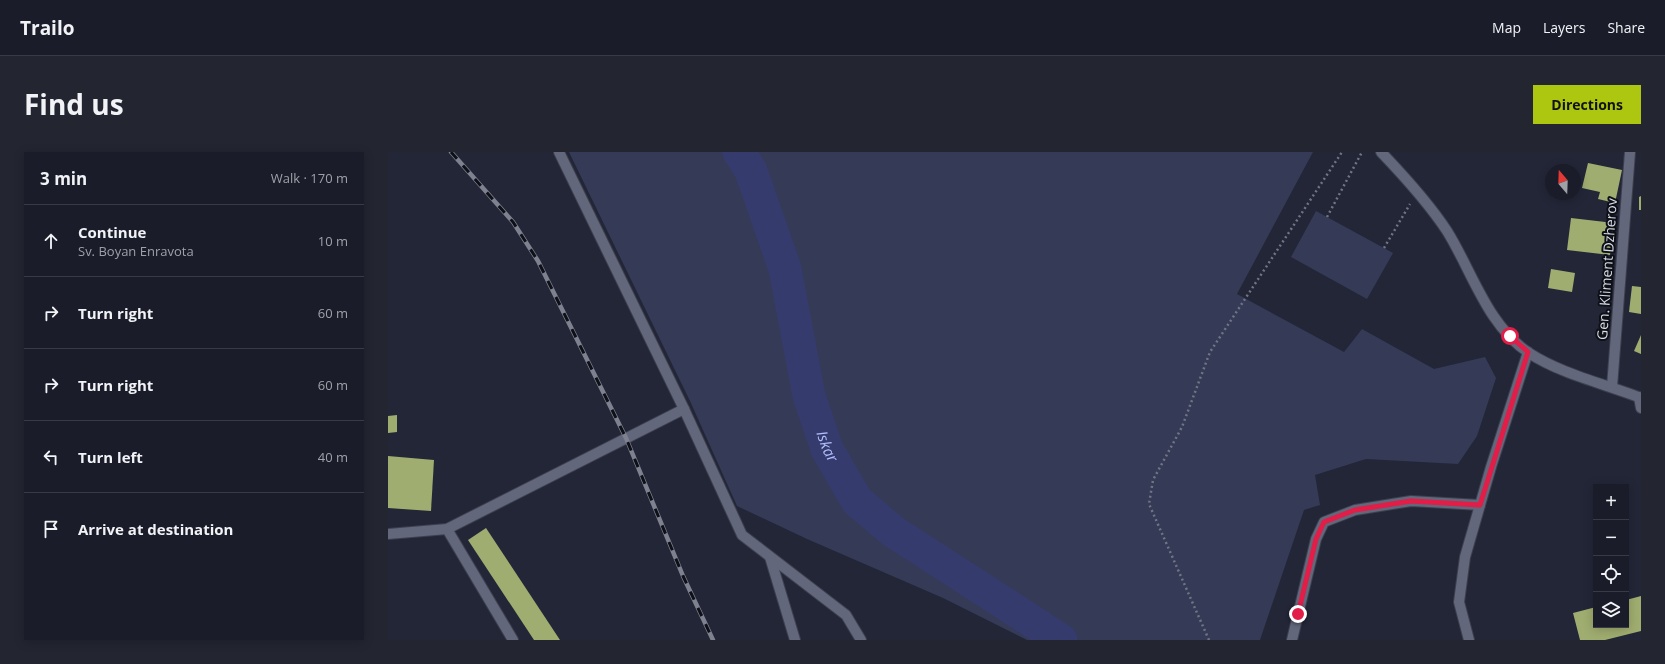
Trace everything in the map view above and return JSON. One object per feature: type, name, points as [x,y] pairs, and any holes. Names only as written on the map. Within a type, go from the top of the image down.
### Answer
[{"type":"street","points":[[559,152],[684,409],[742,534],[846,615],[861,640]]},
{"type":"street","points":[[1381,152],[1417,192],[1446,230],[1492,313],[1510,336],[1528,352],[1552,366],[1640,397],[1641,408]]},
{"type":"street","name":"Gen. Kliment Dzherov","points":[[1612,387],[1630,152]]},
{"type":"street","points":[[1469,640],[1459,602],[1465,557],[1528,352]]},
{"type":"street","points":[[388,534],[447,529],[684,409]]},
{"type":"street","points":[[1292,640],[1316,539],[1324,522],[1355,510],[1411,501],[1480,505]]},
{"type":"street","points":[[447,529],[513,640]]},
{"type":"street","points":[[770,557],[795,640]]},
{"type":"path","points":[[1210,640],[1149,504],[1153,480],[1182,427],[1210,352],[1342,152]]},
{"type":"path","points":[[1327,217],[1362,152]]},
{"type":"path","points":[[1384,248],[1417,192]]},
{"type":"shaded area","points":[[569,152],[1313,152],[1237,294],[1344,352],[1362,329],[1434,369],[1485,357],[1496,378],[1477,436],[1458,464],[1366,459],[1315,475],[1320,505],[1304,510],[1260,640],[1027,640],[943,598],[807,539],[737,506],[690,401]]},
{"type":"shaded area","points":[[1316,211],[1393,253],[1367,299],[1291,257]]},
{"type":"building","points":[[1588,163],[1622,170],[1615,203],[1598,199],[1600,192],[1582,188]]},
{"type":"building","points":[[1641,196],[1641,210],[1639,210],[1639,197]]},
{"type":"building","points":[[1571,218],[1614,223],[1610,255],[1567,250]]},
{"type":"building","points":[[1551,269],[1575,273],[1572,292],[1548,288]]},
{"type":"building","points":[[1632,286],[1641,287],[1641,314],[1629,312]]},
{"type":"building","points":[[1641,335],[1641,354],[1634,351]]},
{"type":"building","points":[[397,415],[397,432],[388,433],[388,416]]},
{"type":"building","points":[[388,456],[434,460],[431,511],[388,508]]},
{"type":"building","points":[[486,528],[560,640],[534,640],[468,540]]},
{"type":"building","points":[[1641,596],[1641,631],[1605,640],[1580,640],[1573,613],[1593,608],[1593,628],[1629,628],[1629,599]]},
{"type":"waterway","name":"Iskar","points":[[739,152],[751,171],[785,269],[809,396],[827,449],[857,501],[894,532],[1061,640]]},
{"type":"railway","points":[[451,152],[513,222],[538,261],[626,438],[683,576],[713,640]]},
{"type":"route","points":[[1298,614],[1316,539],[1324,522],[1355,510],[1411,501],[1480,505],[1528,352],[1510,336]]}]
